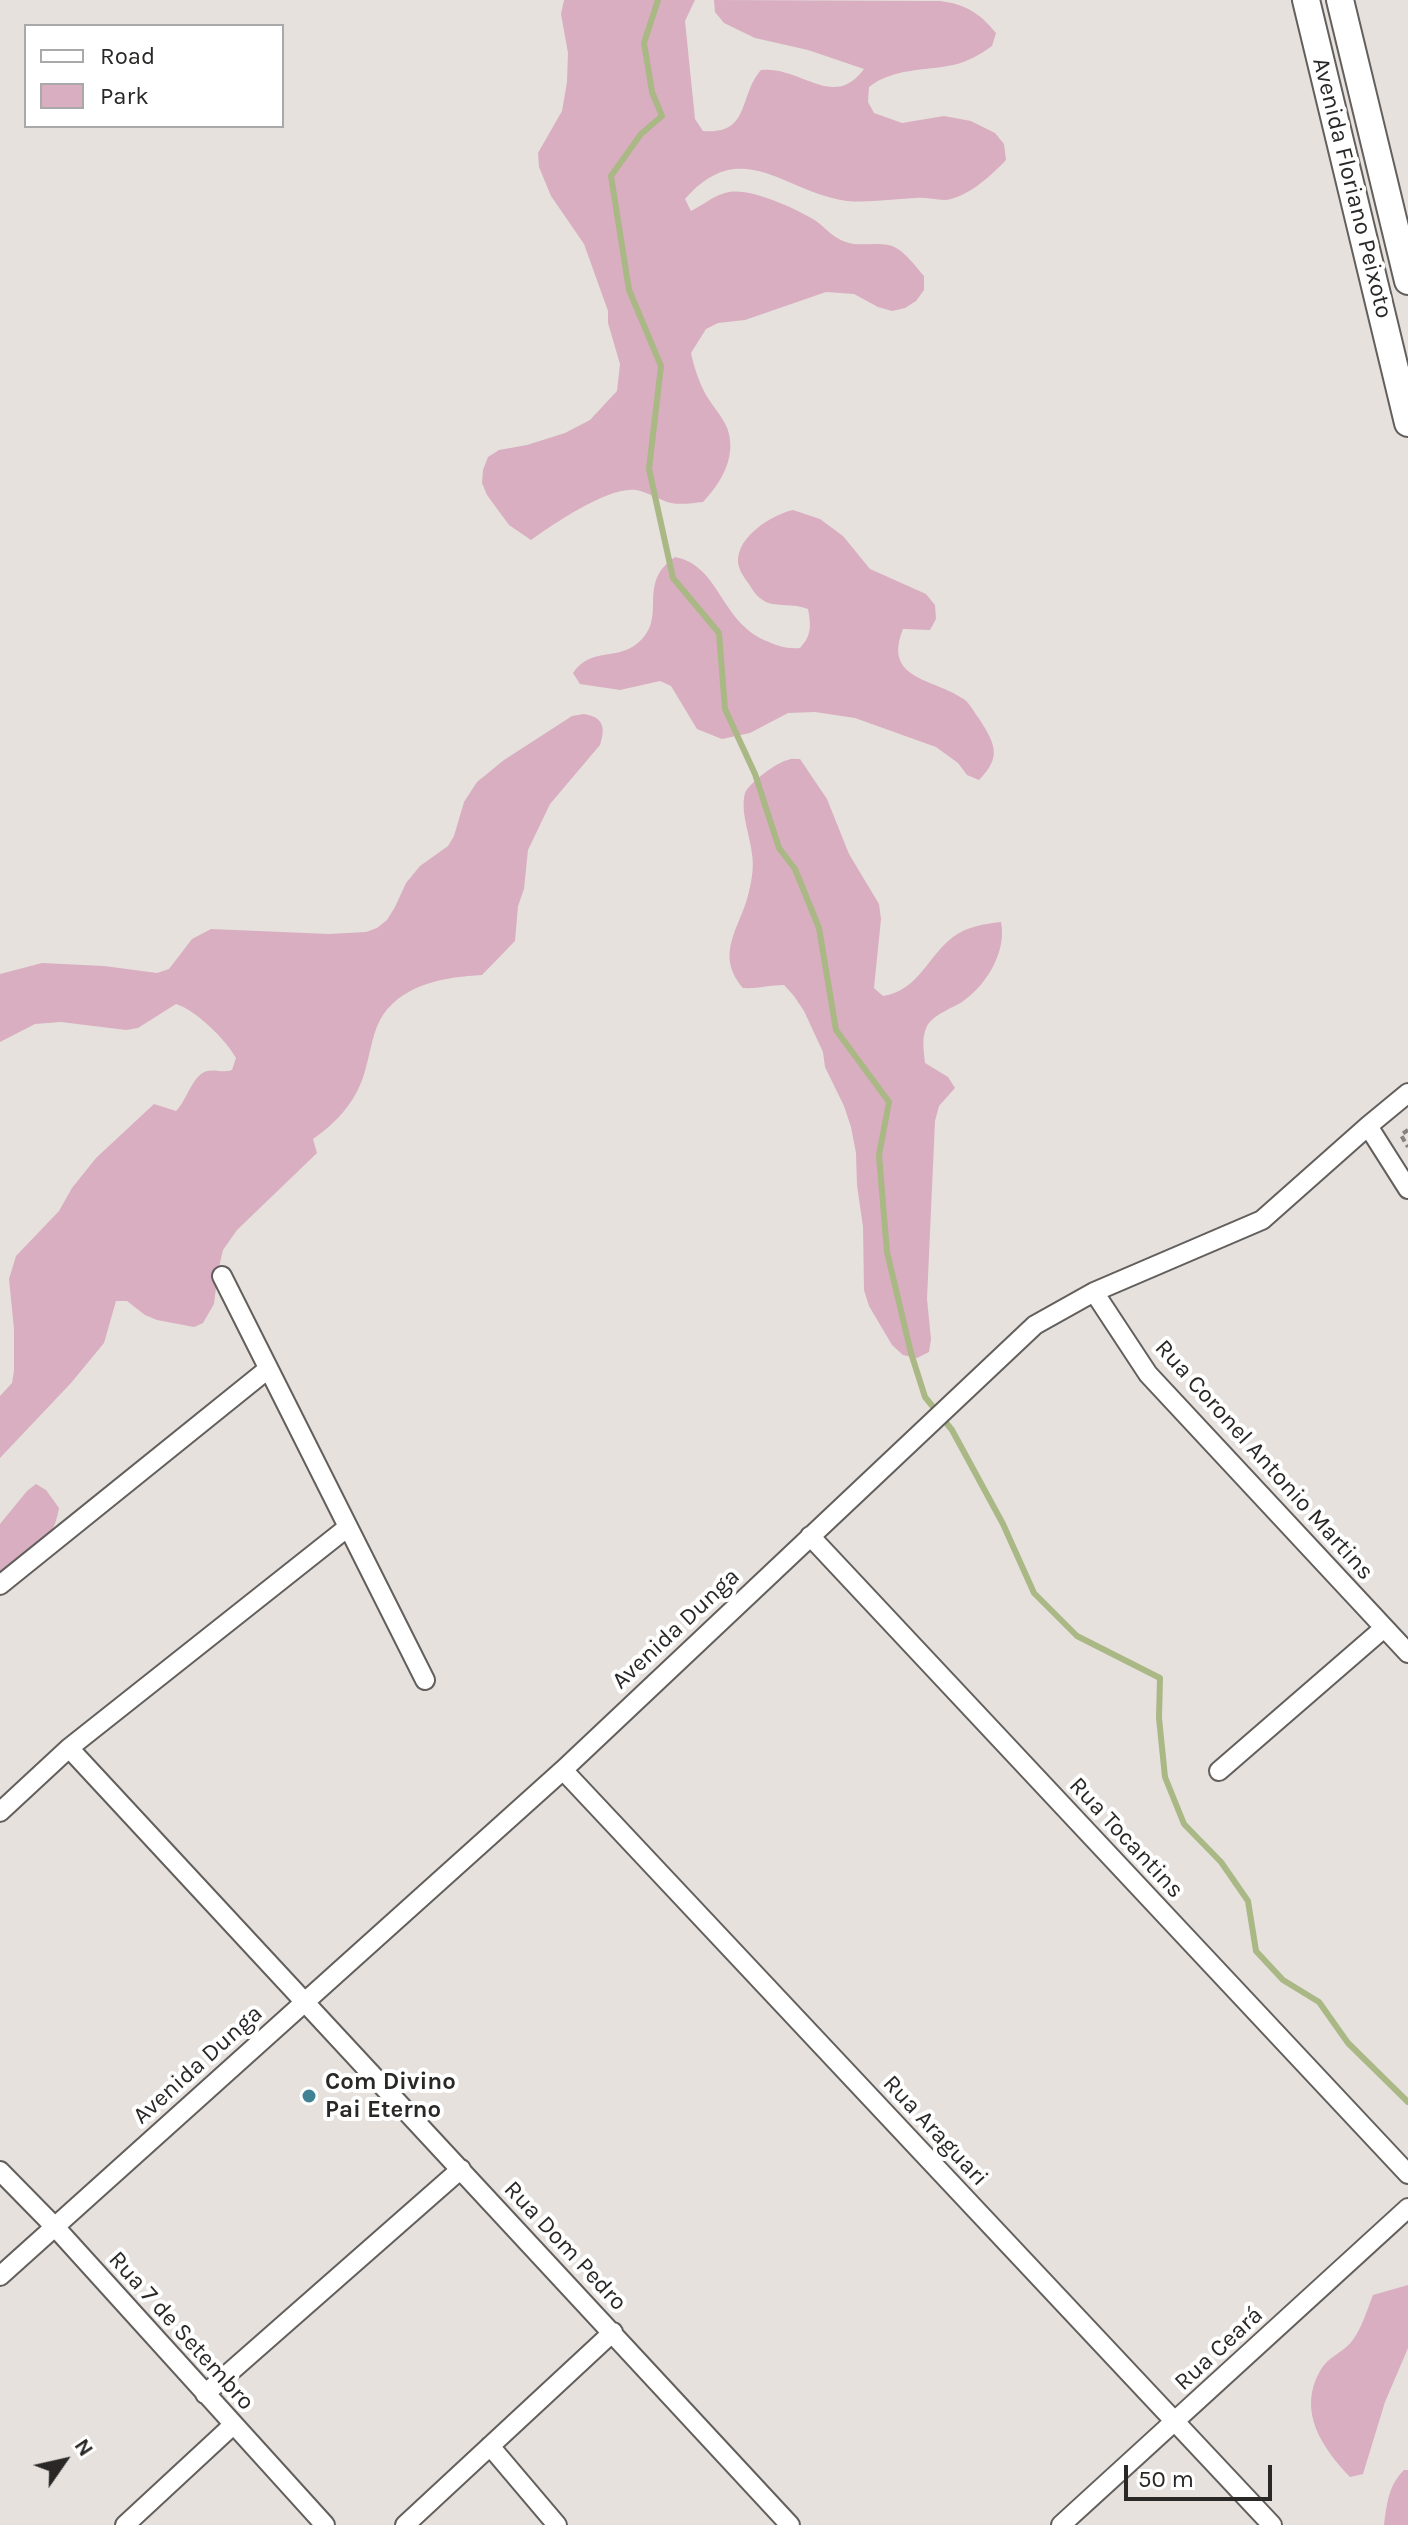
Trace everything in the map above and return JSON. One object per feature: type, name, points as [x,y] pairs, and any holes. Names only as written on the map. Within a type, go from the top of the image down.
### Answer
[{"type":"street","name":"Avenida Floriano Peixoto","points":[[1306,0],[1408,423]]},
{"type":"street","name":"Avenida Floriano Peixoto","points":[[1340,0],[1406,271]]},
{"type":"street","points":[[1319,54],[1351,47]]},
{"type":"street","points":[[1372,270],[1406,271]]},
{"type":"street","name":"Avenida Dunga","points":[[0,2276],[563,1770],[1035,1325],[1094,1292],[1262,1220],[1408,1093]]},
{"type":"street","points":[[1368,1126],[1408,1189]]},
{"type":"street","points":[[222,1276],[425,1680]]},
{"type":"street","name":"Rua Coronel Antonio Martins","points":[[1094,1292],[1148,1374],[1408,1653]]},
{"type":"street","points":[[0,1585],[268,1369]]},
{"type":"street","points":[[0,1812],[69,1748],[348,1527]]},
{"type":"street","name":"Rua Tocantins","points":[[810,1536],[1408,2174]]},
{"type":"street","points":[[1219,1771],[1384,1628]]},
{"type":"street","name":"Rua Dom Pedro","points":[[69,1748],[790,2525]]},
{"type":"street","name":"Rua Araguari","points":[[563,1770],[1272,2525]]},
{"type":"street","points":[[205,2394],[461,2169]]},
{"type":"street","name":"Rua 7 de Setembro","points":[[0,2171],[56,2228],[325,2525]]},
{"type":"street","name":"Rua Ceará","points":[[1061,2525],[1408,2208]]},
{"type":"street","points":[[405,2525],[613,2332]]},
{"type":"street","points":[[125,2525],[233,2425]]},
{"type":"street","points":[[490,2446],[557,2525]]},
{"type":"path","points":[[1408,1130],[1401,1135],[1408,1147]]},
{"type":"green space","points":[[564,0],[695,0],[685,21],[695,119],[703,131],[718,131],[736,120],[761,70],[790,74],[829,87],[852,81],[864,69],[808,50],[755,38],[724,23],[715,12],[714,0],[940,1],[957,4],[978,15],[996,33],[992,46],[958,64],[888,76],[869,87],[868,102],[874,113],[902,123],[944,116],[971,121],[995,133],[1004,144],[1006,160],[970,190],[945,200],[847,201],[745,169],[726,171],[706,180],[685,199],[691,211],[729,192],[762,196],[808,216],[841,240],[893,246],[924,276],[924,290],[916,301],[892,311],[854,294],[826,292],[745,320],[718,323],[706,329],[691,353],[701,385],[725,424],[730,444],[725,471],[709,495],[703,502],[679,504],[640,491],[625,490],[597,500],[531,540],[509,525],[487,495],[482,483],[488,457],[499,450],[565,433],[590,420],[617,391],[620,364],[608,323],[608,311],[584,244],[551,196],[539,167],[538,153],[562,111],[567,82],[568,53],[561,14]]},
{"type":"green space","points":[[793,510],[820,519],[843,536],[870,569],[926,594],[935,605],[936,619],[930,630],[903,629],[898,646],[900,659],[905,669],[915,676],[965,700],[980,720],[994,750],[991,764],[979,780],[967,775],[958,763],[936,747],[855,718],[815,712],[788,713],[750,733],[722,739],[697,729],[671,686],[660,681],[620,690],[580,684],[573,673],[581,664],[597,656],[625,650],[642,639],[652,619],[657,577],[675,557],[690,562],[701,571],[749,631],[778,645],[800,648],[810,630],[808,609],[763,600],[754,592],[738,562],[739,553],[749,535],[766,522]]},
{"type":"green space","points":[[584,714],[599,720],[603,733],[600,745],[550,804],[528,850],[515,941],[482,975],[441,980],[415,989],[392,1004],[383,1015],[353,1099],[331,1125],[313,1139],[317,1153],[237,1230],[223,1250],[214,1304],[203,1323],[194,1327],[157,1320],[127,1301],[116,1301],[104,1343],[0,1458],[0,1396],[12,1383],[14,1371],[9,1279],[16,1256],[59,1211],[72,1188],[96,1158],[154,1104],[176,1111],[202,1073],[232,1070],[236,1058],[210,1026],[176,1004],[138,1028],[126,1030],[61,1022],[35,1024],[0,1042],[0,974],[42,963],[157,973],[169,969],[192,939],[211,929],[329,934],[366,932],[377,928],[387,920],[406,883],[420,866],[448,846],[464,802],[477,782],[504,760],[572,716]]},
{"type":"green space","points":[[800,759],[827,799],[849,854],[879,904],[881,919],[874,988],[883,996],[895,993],[914,980],[944,945],[959,933],[976,926],[1001,922],[998,956],[987,977],[962,1002],[934,1018],[924,1035],[925,1063],[948,1077],[955,1088],[939,1106],[935,1121],[927,1299],[931,1339],[929,1352],[917,1358],[903,1355],[892,1345],[869,1306],[864,1290],[863,1227],[851,1127],[804,1011],[784,985],[743,988],[730,963],[732,940],[746,904],[753,863],[744,808],[745,793],[757,779],[777,765]]},
{"type":"green space","points":[[36,1484],[46,1490],[59,1508],[56,1521],[37,1551],[0,1584],[0,1524]]},
{"type":"green space","points":[[1408,2285],[1408,2348],[1385,2402],[1363,2474],[1350,2477],[1330,2454],[1316,2428],[1311,2400],[1314,2386],[1323,2366],[1356,2336],[1373,2295]]},
{"type":"green space","points":[[1404,2470],[1408,2470],[1408,2525],[1384,2525],[1391,2489]]},
{"type":"waterway","points":[[658,0],[644,43],[652,92],[662,116],[641,134],[611,176],[629,290],[661,366],[649,469],[673,578],[719,633],[725,709],[755,774],[779,848],[795,869],[819,928],[836,1030],[889,1102],[879,1155],[887,1252],[925,1397],[952,1430],[1003,1524],[1034,1593],[1077,1636],[1160,1678],[1159,1718],[1165,1777],[1184,1824],[1221,1862],[1248,1901],[1256,1951],[1283,1980],[1319,2002],[1348,2043],[1408,2102]]},
{"type":"place","name":"Com Divino Pai Eterno","points":[[309,2096]]}]
